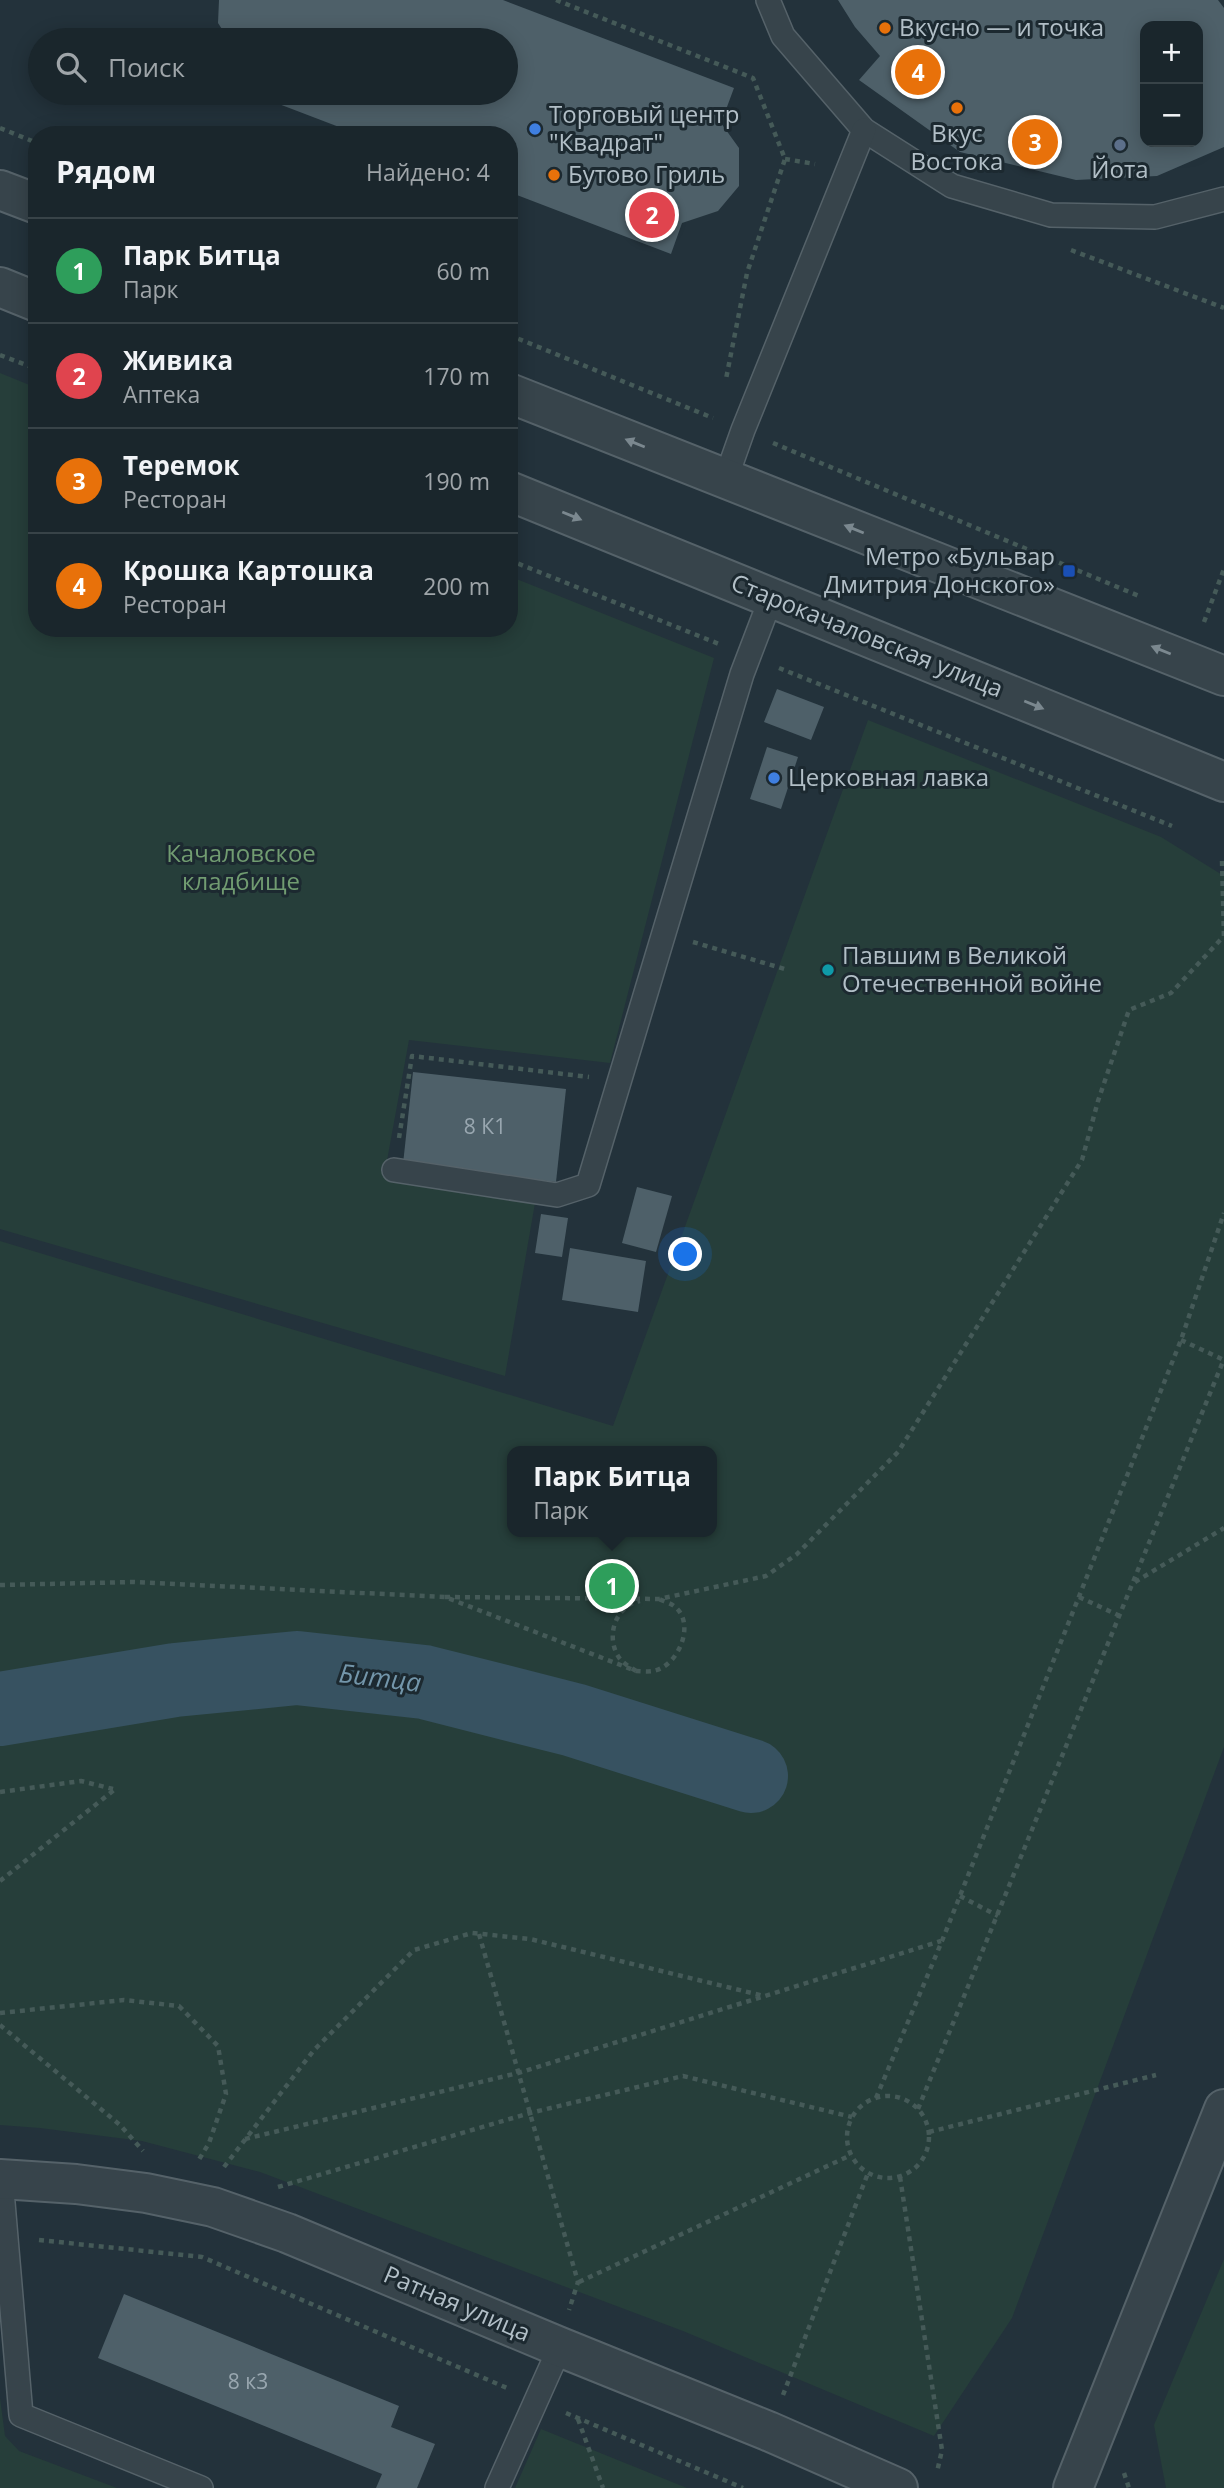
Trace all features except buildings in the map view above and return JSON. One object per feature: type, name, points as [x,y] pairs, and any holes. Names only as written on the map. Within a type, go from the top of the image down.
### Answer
[{"type":"street","points":[[0,190],[28,201]]},
{"type":"street","points":[[0,287],[28,298]]},
{"type":"street","points":[[518,397],[1224,676]]},
{"type":"street","name":"Старокачаловская улица","points":[[518,495],[1224,782]]},
{"type":"street","points":[[1073,2488],[1224,2109]]},
{"type":"street","name":"Ратная улица","points":[[0,2179],[76,2184],[146,2193],[213,2207],[563,2333],[768,2431],[898,2488]]},
{"type":"lane","points":[[768,0],[783,36],[864,131],[952,186],[1051,215],[1155,217],[1224,199]]},
{"type":"lane","points":[[726,478],[864,131]]},
{"type":"lane","points":[[394,1170],[557,1195],[588,1185],[662,933],[748,656],[771,598]]},
{"type":"lane","points":[[0,2179],[21,2415],[201,2488]]},
{"type":"lane","points":[[497,2488],[563,2333]]},
{"type":"path","points":[[556,0],[753,78],[785,159],[747,273],[726,380]]},
{"type":"path","points":[[0,128],[28,139]]},
{"type":"path","points":[[518,339],[1140,596]]},
{"type":"path","points":[[0,355],[28,366]]},
{"type":"path","points":[[518,564],[1171,826]]},
{"type":"path","points":[[1214,627],[1204,622],[1224,569]]},
{"type":"path","points":[[636,1671],[619,1659],[613,1644],[612,1632],[616,1618],[624,1609],[635,1602],[766,1576],[797,1554],[898,1452],[1082,1160],[1098,1101],[1129,1010],[1171,993],[1224,939],[1222,861]]},
{"type":"path","points":[[662,933],[788,970]]},
{"type":"path","points":[[394,1170],[412,1056],[619,1080]]},
{"type":"path","points":[[876,2098],[942,1941],[1181,1340],[1224,1213]]},
{"type":"path","points":[[919,2109],[1224,1360],[1181,1340]]},
{"type":"path","points":[[1135,1583],[1224,1528]]},
{"type":"path","points":[[0,1585],[134,1582],[444,1597],[659,1599],[675,1606],[682,1618],[682,1641],[678,1653],[670,1662],[654,1671],[636,1671],[444,1597]]},
{"type":"path","points":[[1079,1597],[1120,1616]]},
{"type":"path","points":[[0,1792],[81,1781],[114,1790],[0,1881]]},
{"type":"path","points":[[960,1896],[998,1916]]},
{"type":"path","points":[[221,2172],[314,2050],[414,1950],[472,1933],[530,1939],[765,1996]]},
{"type":"path","points":[[479,1934],[578,2282],[563,2333]]},
{"type":"path","points":[[245,2139],[518,2073],[942,1941]]},
{"type":"path","points":[[0,2013],[124,2000],[179,2006],[218,2046],[226,2094],[209,2143],[195,2166]]},
{"type":"path","points":[[0,2025],[120,2125]]},
{"type":"path","points":[[929,2132],[1156,2075]]},
{"type":"path","points":[[273,2188],[530,2113],[683,2076],[852,2117]]},
{"type":"path","points":[[895,2097],[907,2100],[919,2109],[929,2132],[928,2148],[922,2161],[913,2170],[900,2177],[884,2178],[868,2173],[851,2155],[847,2131],[852,2117],[863,2104],[876,2098],[895,2097]]},
{"type":"path","points":[[578,2282],[851,2155]]},
{"type":"path","points":[[780,2401],[868,2173]]},
{"type":"path","points":[[900,2177],[942,2451],[937,2472]]},
{"type":"path","points":[[5,2236],[202,2256],[743,2488]]},
{"type":"path","points":[[577,2418],[603,2488]]},
{"type":"green space","name":"Качаловское кладбище","points":[[0,373],[28,384],[28,637],[518,637],[518,580],[714,658],[610,1063],[409,1040],[384,1177],[535,1203],[505,1376],[0,1229]]},
{"type":"green space","points":[[868,720],[1161,837],[1224,876],[1224,1747],[1012,2318],[934,2436],[683,2331],[260,2172],[142,2141],[0,2125],[0,1241],[613,1426]]},
{"type":"green space","points":[[1224,2259],[1224,2488],[1166,2488],[1154,2425]]},
{"type":"green space","points":[[0,2398],[5,2436],[19,2451],[117,2488],[0,2488]]},
{"type":"green space","points":[[541,2429],[687,2488],[515,2488]]},
{"type":"waterway","name":"Битца","points":[[0,1709],[175,1680],[297,1668],[424,1682],[574,1720],[751,1776]]},
{"type":"place","name":"Вкусно — и точка","points":[[885,28]]},
{"type":"place","name":"Крошка Картошка","points":[[918,72]]},
{"type":"place","name":"Вкус Востока","points":[[957,108]]},
{"type":"place","name":"Торговый центр \"Квадрат\"","points":[[535,129]]},
{"type":"place","name":"Теремок","points":[[1035,142]]},
{"type":"place","name":"Йота","points":[[1120,145]]},
{"type":"place","name":"Бутово Гриль","points":[[554,175]]},
{"type":"place","name":"Живика","points":[[652,215]]},
{"type":"place","name":"Метро «Бульвар Дмитрия Донского»","points":[[1069,571]]},
{"type":"place","name":"Церковная лавка","points":[[774,778]]},
{"type":"place","name":"Павшим в Великой Отечественной войне","points":[[828,970]]},
{"type":"place","name":"Парк Битца","points":[[612,1586]]}]
